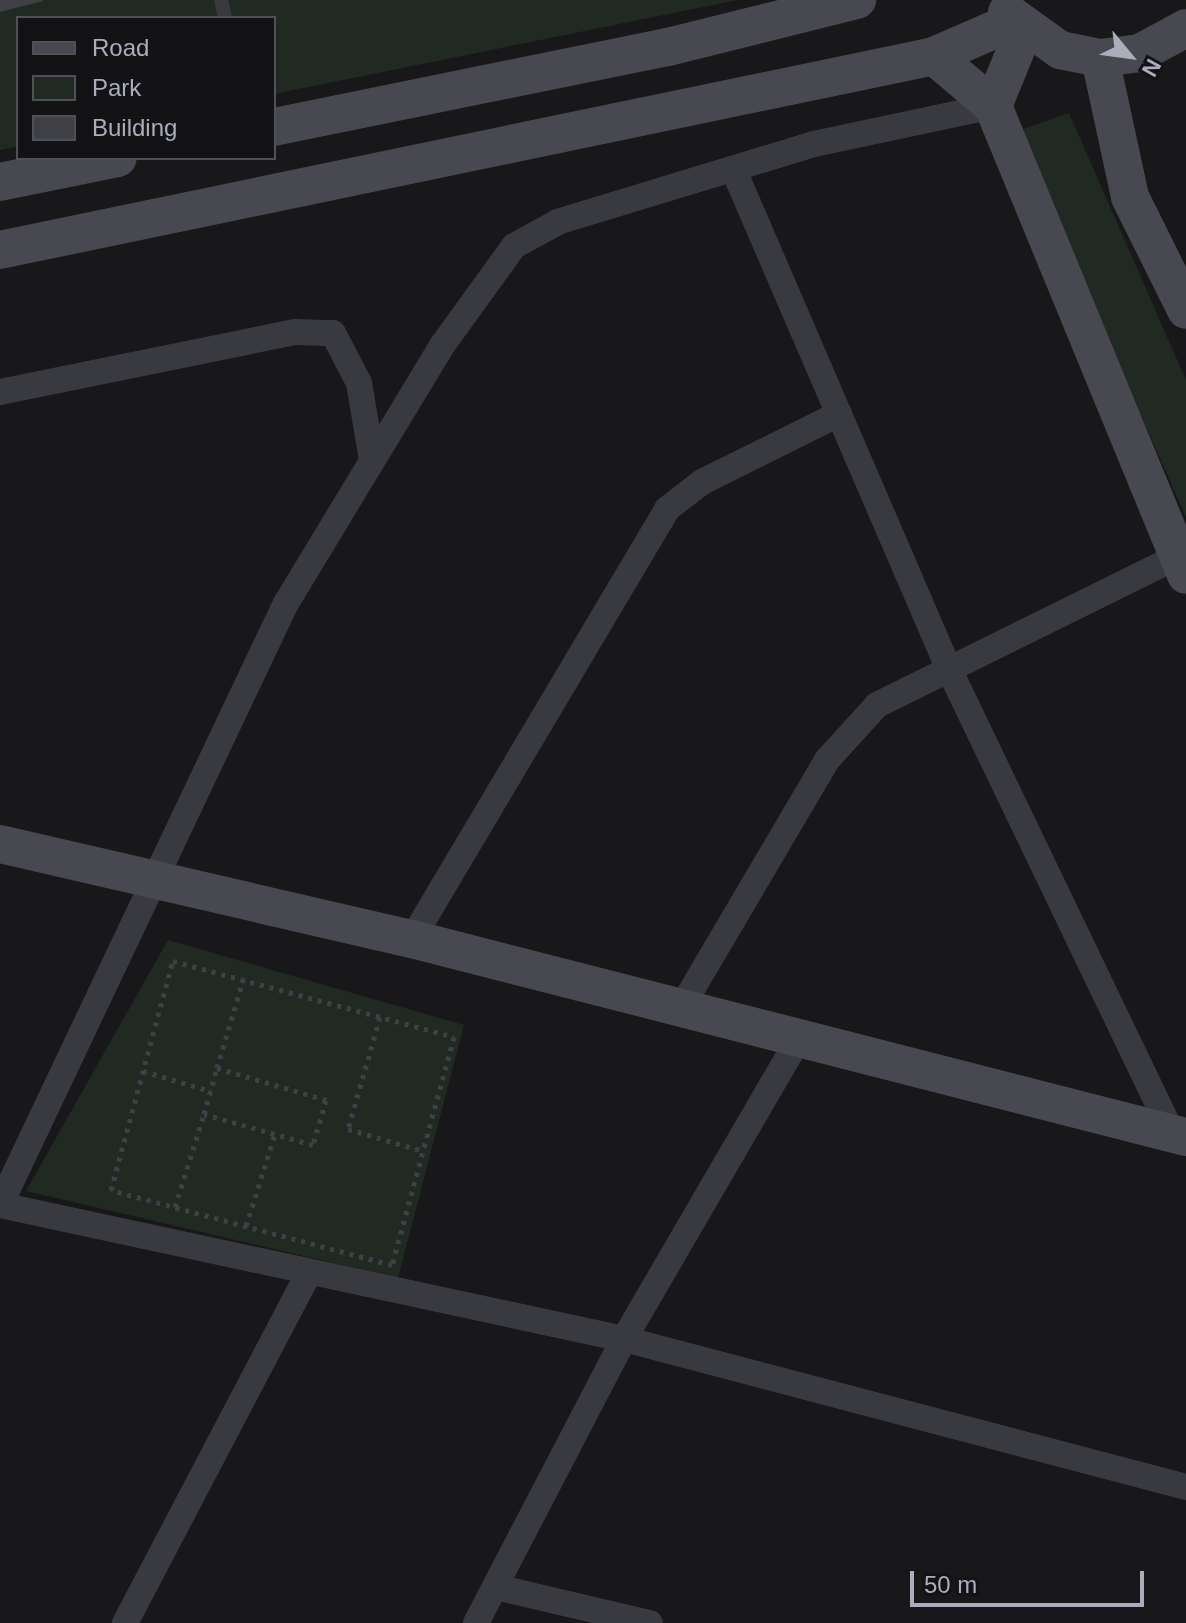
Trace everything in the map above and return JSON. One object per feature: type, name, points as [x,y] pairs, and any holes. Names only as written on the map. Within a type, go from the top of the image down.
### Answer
[{"type":"main road","points":[[276,127],[857,0]]},
{"type":"main road","points":[[0,250],[934,56],[1012,17]]},
{"type":"main road","points":[[1012,17],[1060,50],[1100,58],[1140,53],[1183,35]]},
{"type":"main road","points":[[993,106],[1012,17]]},
{"type":"main road","points":[[934,56],[993,106],[1182,566]]},
{"type":"main road","points":[[1100,58],[1130,197],[1186,310]]},
{"type":"main road","points":[[0,182],[108,160]]},
{"type":"main road","points":[[0,844],[412,939],[1179,1135]]},
{"type":"street","points":[[993,106],[814,144],[735,173],[558,222],[514,246],[451,331],[286,603],[0,1206],[624,1339],[1186,1487]]},
{"type":"street","points":[[735,173],[948,667],[1179,1135]]},
{"type":"street","points":[[0,392],[296,332],[333,333],[359,383],[372,460]]},
{"type":"street","points":[[412,939],[667,509],[702,482],[839,414]]},
{"type":"street","points":[[681,1008],[827,760],[877,705],[948,667],[1182,566]]},
{"type":"street","points":[[476,1623],[624,1339],[799,1038]]},
{"type":"street","points":[[125,1623],[309,1272]]},
{"type":"street","points":[[496,1587],[650,1623]]},
{"type":"path","points":[[173,961],[243,980],[454,1037],[392,1265],[111,1190],[173,961]]},
{"type":"path","points":[[175,1207],[243,980]]},
{"type":"path","points":[[380,1017],[348,1129],[423,1151]]},
{"type":"path","points":[[204,1114],[313,1145],[326,1100],[217,1068]]},
{"type":"path","points":[[142,1071],[211,1091]]},
{"type":"path","points":[[246,1226],[275,1134]]},
{"type":"green space","points":[[0,0],[738,0],[276,94],[276,16],[16,16],[16,146],[0,150]]},
{"type":"green space","points":[[1069,113],[1186,380],[1186,517],[1015,132]]},
{"type":"green space","points":[[168,940],[464,1025],[398,1278],[26,1191]]},
{"type":"building","points":[[0,0],[42,0],[43,1],[0,12]]}]
